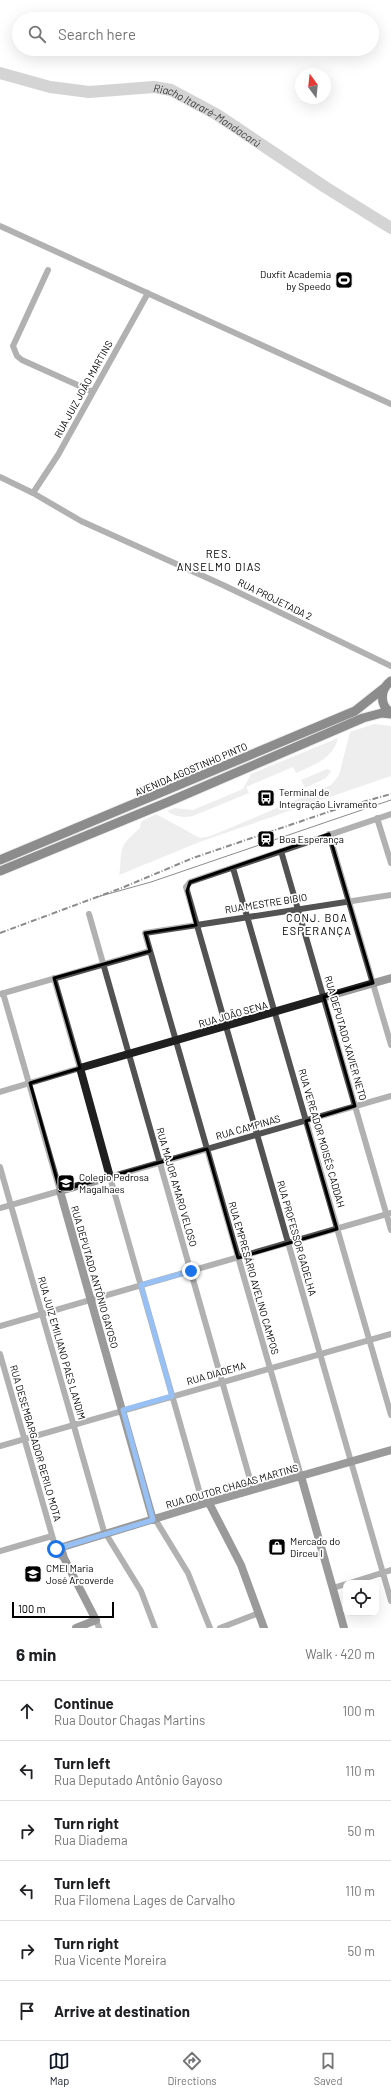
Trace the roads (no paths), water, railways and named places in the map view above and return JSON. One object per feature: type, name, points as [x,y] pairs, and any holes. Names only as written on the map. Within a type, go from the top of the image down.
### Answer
[{"type":"main road","points":[[389,681],[382,700],[384,706],[391,714]]},
{"type":"main road","name":"AVENIDA AGOSTINHO PINTO","points":[[0,860],[355,711],[389,681]]},
{"type":"main road","name":"AVENIDA AGOSTINHO PINTO","points":[[0,871],[168,802],[363,718],[382,713],[391,714]]},
{"type":"street","points":[[0,226],[391,404]]},
{"type":"street","points":[[48,270],[13,346],[14,351],[22,360],[93,392]]},
{"type":"street","name":"RUA JUIZ JOÃO MARTINS","points":[[33,493],[58,455],[148,294]]},
{"type":"street","name":"RUA PROJETADA 2","points":[[0,477],[33,493],[81,521],[223,585],[391,666]]},
{"type":"street","points":[[233,868],[391,814]]},
{"type":"street","points":[[377,818],[391,863]]},
{"type":"street","points":[[329,834],[391,1045]]},
{"type":"street","name":"RUA DEPUTADO XAVIER NETO","points":[[281,851],[355,1106],[389,1214],[391,1230]]},
{"type":"street","name":"RUA PROFESSOR GADELHA","points":[[233,868],[190,882],[187,890],[391,1601]]},
{"type":"street","name":"RUA VEREADOR MOISÉS CADDAH","points":[[233,868],[391,1415]]},
{"type":"street","name":"RUA MESTRE BIBIO","points":[[145,933],[349,900],[391,895]]},
{"type":"street","name":"RUA MAJOR AMARO VELOSO","points":[[89,914],[253,1490]]},
{"type":"street","name":"RUA EMPRESÁRIO AVELINO CAMPOS","points":[[145,933],[344,1628]]},
{"type":"street","points":[[2,993],[150,951]]},
{"type":"street","points":[[54,978],[172,1396],[206,1503],[238,1559],[264,1628]]},
{"type":"street","name":"RUA JOÃO SENA","points":[[80,1068],[391,978]]},
{"type":"street","name":"RUA DEPUTADO ANTÔNIO GAYOSO","points":[[2,993],[30,1083],[154,1520],[188,1573],[210,1628]]},
{"type":"street","points":[[0,1092],[80,1068]]},
{"type":"street","name":"RUA CAMPINAS","points":[[110,1177],[391,1096]]},
{"type":"street","name":"RUA JUIZ EMILIANO PAES LANDIM","points":[[0,1167],[105,1534],[141,1591],[155,1628]]},
{"type":"street","points":[[0,1208],[110,1177]]},
{"type":"street","points":[[0,1326],[389,1214]]},
{"type":"street","name":"RUA DIADEMA","points":[[0,1446],[391,1334]]},
{"type":"street","name":"RUA DESEMBARGADOR BERILO MOTA","points":[[0,1354],[52,1536],[97,1624]]},
{"type":"street","name":"RUA DOUTOR CHAGAS MARTINS","points":[[58,1548],[206,1503],[391,1450]]},
{"type":"street","points":[[0,1551],[52,1536]]},
{"type":"street","points":[[360,1580],[391,1570]]},
{"type":"street","points":[[333,1588],[343,1585]]},
{"type":"street","points":[[79,1627],[89,1615],[89,1606]]},
{"type":"street","points":[[220,1628],[259,1613]]},
{"type":"street","points":[[79,1627],[97,1624]]},
{"type":"waterway","name":"Riacho Itararé-Mandacarú","points":[[0,73],[50,87],[89,92],[154,87],[171,90],[216,114],[325,187],[391,228]]},
{"type":"tram line","points":[[97,897],[151,882],[391,800]]},
{"type":"railway","points":[[0,933],[124,887],[193,858],[334,810],[391,794]]},
{"type":"place","name":"Duxfit Academia by Speedo","points":[[344,280]]},
{"type":"place","name":"Terminal de Integração Livramento","points":[[266,798]]},
{"type":"place","name":"Boa Esperança","points":[[266,839]]},
{"type":"place","name":"Colegio Pedrosa Magalhaes","points":[[66,1183]]},
{"type":"place","name":"Mercado do Dirceu I","points":[[277,1547]]},
{"type":"place","name":"CMEI Maria José Arcoverde","points":[[33,1574]]},
{"type":"district","name":"RES. ANSELMO DIAS","points":[[219,559]]},
{"type":"district","name":"CONJ. BOA ESPERANÇA","points":[[317,923]]}]
